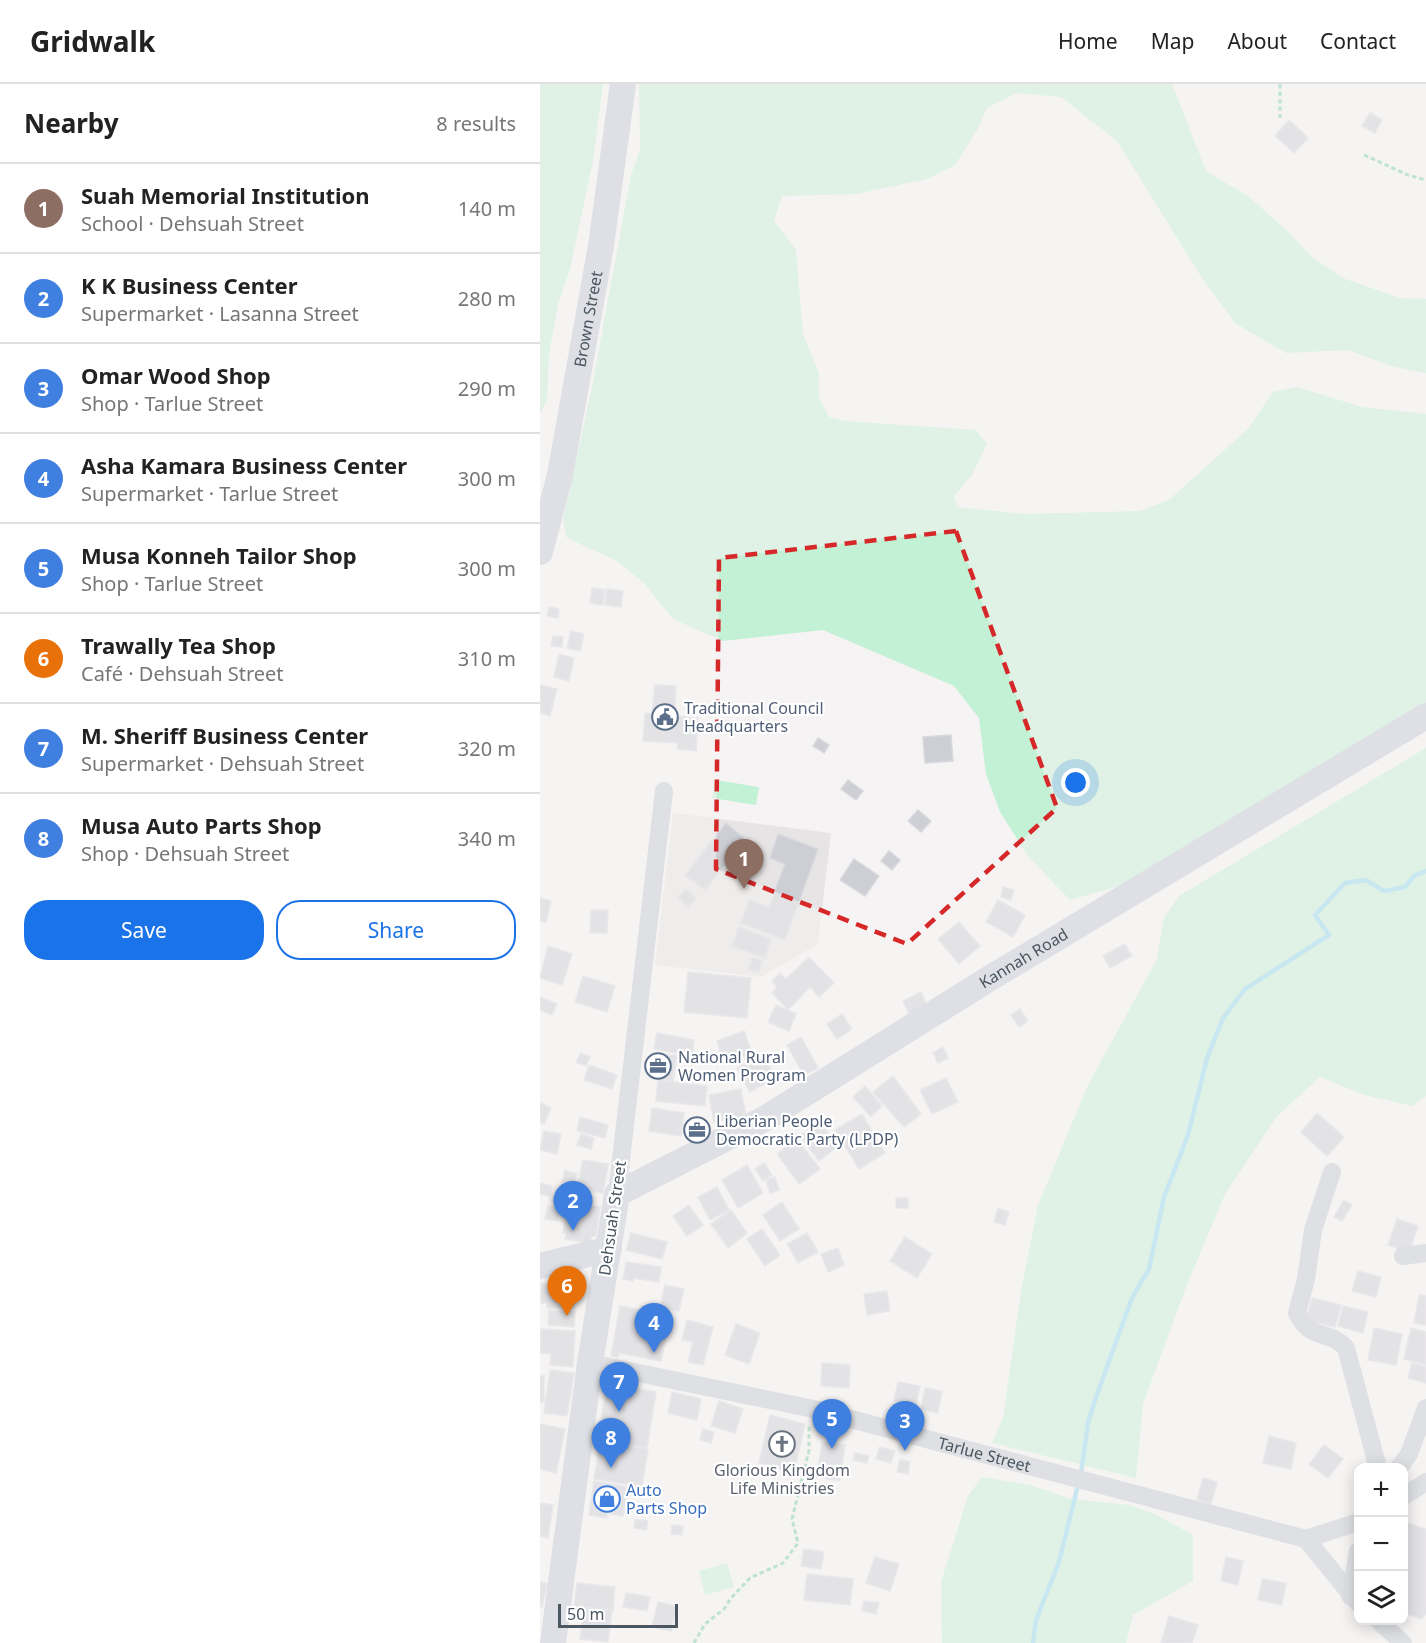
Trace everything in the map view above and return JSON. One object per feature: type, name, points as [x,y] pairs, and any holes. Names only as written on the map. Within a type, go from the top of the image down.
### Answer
[{"type":"street","name":"Brown Street","points":[[540,552],[560,475],[602,246],[623,84]]},
{"type":"street","name":"Kannah Road","points":[[617,1194],[766,1118],[987,980],[1426,716]]},
{"type":"street","name":"Dehsuah Street","points":[[553,1643],[590,1363],[617,1194],[664,791]]},
{"type":"street","points":[[1332,1172],[1312,1230],[1306,1279],[1297,1313],[1307,1330],[1338,1341],[1346,1348],[1377,1463]]},
{"type":"street","points":[[540,1266],[609,1249]]},
{"type":"street","points":[[1403,1257],[1426,1253]]},
{"type":"street","name":"Tarlue Street","points":[[590,1363],[808,1408],[1306,1539]]},
{"type":"street","points":[[1402,1463],[1408,1454],[1426,1408]]},
{"type":"street","points":[[1408,1493],[1426,1482]]},
{"type":"street","points":[[1354,1524],[1306,1539],[1354,1599]]},
{"type":"street","points":[[1383,1625],[1403,1643]]},
{"type":"path","points":[[1280,84],[1280,117]]},
{"type":"path","points":[[1364,155],[1408,175],[1426,180]]},
{"type":"path","points":[[694,1643],[705,1624],[724,1609],[750,1578],[783,1563],[798,1542],[792,1519],[809,1451],[808,1408]]},
{"type":"highlighted area","points":[[956,531],[1057,808],[907,944],[716,869],[719,558]]},
{"type":"shaded area","points":[[673,813],[831,833],[818,944],[761,977],[655,965]]},
{"type":"green space","points":[[540,84],[603,84],[593,161],[570,269],[559,301],[549,353],[547,400],[540,414]]},
{"type":"green space","points":[[639,84],[1172,84],[1206,171],[1248,196],[1313,258],[1345,279],[1400,298],[1426,299],[1426,373],[1394,367],[1348,350],[1286,353],[1235,323],[1200,275],[1117,141],[1061,97],[1017,93],[987,108],[977,130],[955,165],[927,179],[856,194],[782,196],[774,221],[796,250],[803,334],[819,374],[819,398],[829,417],[844,421],[976,430],[987,444],[972,475],[954,496],[957,507],[1024,514],[1140,511],[1169,500],[1248,429],[1273,392],[1297,387],[1362,407],[1426,414],[1426,708],[1137,881],[1070,900],[1028,856],[1000,812],[986,774],[979,718],[954,686],[823,630],[723,641],[673,619],[644,583],[617,561],[567,538],[563,520],[592,387],[631,175],[640,150]]},
{"type":"green space","points":[[1426,748],[1426,1096],[1412,1106],[1365,1095],[1320,1077],[1277,1116],[1225,1194],[1186,1287],[1143,1404],[1136,1478],[992,1443],[1003,1418],[1021,1291],[1038,1205],[1088,1085],[1157,959],[1164,918],[1179,896]]},
{"type":"green space","points":[[715,780],[759,787],[756,805],[712,798]]},
{"type":"green space","points":[[982,1477],[1030,1485],[1071,1499],[1129,1505],[1155,1514],[1193,1535],[1193,1581],[1133,1615],[1126,1643],[942,1643],[941,1582],[968,1496]]},
{"type":"green space","points":[[727,1563],[734,1587],[705,1595],[699,1571]]},
{"type":"building","points":[[1370,113],[1382,120],[1375,133],[1362,126]]},
{"type":"building","points":[[1289,120],[1308,138],[1294,153],[1275,136]]},
{"type":"building","points":[[592,588],[605,590],[603,605],[590,603]]},
{"type":"building","points":[[607,589],[623,591],[621,607],[605,605]]},
{"type":"building","points":[[549,607],[559,609],[558,618],[547,616]]},
{"type":"building","points":[[571,631],[584,634],[580,651],[567,648]]},
{"type":"building","points":[[553,636],[563,637],[562,647],[551,646]]},
{"type":"building","points":[[559,654],[574,658],[569,681],[554,677]]},
{"type":"building","points":[[540,685],[557,689],[550,716],[540,713]]},
{"type":"building","name":"Traditional Council Headquarters","points":[[655,685],[676,686],[674,716],[698,718],[696,751],[677,749],[678,743],[643,741],[645,713],[652,714]]},
{"type":"building","points":[[951,735],[953,761],[925,763],[923,737]]},
{"type":"building","points":[[818,738],[829,745],[824,753],[813,746]]},
{"type":"building","points":[[848,780],[863,791],[856,800],[841,789]]},
{"type":"building","points":[[918,810],[931,821],[921,832],[908,821]]},
{"type":"building","points":[[726,823],[745,839],[705,890],[685,875]]},
{"type":"building","points":[[778,834],[818,849],[785,940],[741,923],[749,900],[769,907],[785,864],[770,858]]},
{"type":"building","points":[[889,851],[900,860],[892,870],[881,861]]},
{"type":"building","points":[[854,859],[879,876],[865,896],[840,880]]},
{"type":"building","points":[[1003,887],[1014,890],[1011,900],[1001,897]]},
{"type":"building","points":[[686,889],[696,898],[688,907],[678,897]]},
{"type":"building","points":[[540,898],[551,901],[546,922],[540,921]]},
{"type":"building","points":[[998,900],[1025,915],[1013,937],[986,922]]},
{"type":"building","points":[[591,910],[608,910],[607,933],[590,933]]},
{"type":"building","points":[[959,922],[980,946],[959,964],[938,939]]},
{"type":"building","points":[[739,927],[771,939],[765,958],[732,946]]},
{"type":"building","points":[[1125,944],[1132,956],[1110,968],[1103,956]]},
{"type":"building","points":[[548,946],[572,954],[562,985],[540,978]]},
{"type":"building","points":[[809,957],[834,983],[819,997],[810,987],[788,1010],[772,993],[777,987],[772,981],[780,973],[786,979]]},
{"type":"building","points":[[752,958],[762,960],[759,972],[749,970]]},
{"type":"building","points":[[688,972],[751,978],[747,1018],[684,1012]]},
{"type":"building","points":[[583,976],[615,986],[607,1012],[575,1002]]},
{"type":"building","points":[[921,992],[929,1009],[911,1018],[903,1001]]},
{"type":"building","points":[[540,997],[557,1004],[552,1015],[540,1010]]},
{"type":"building","points":[[776,1005],[796,1014],[789,1031],[768,1022]]},
{"type":"building","points":[[1020,1009],[1028,1021],[1019,1027],[1011,1015]]},
{"type":"building","points":[[842,1014],[852,1029],[837,1039],[827,1024]]},
{"type":"building","points":[[744,1031],[752,1054],[724,1064],[717,1041]]},
{"type":"building","points":[[657,1033],[694,1040],[692,1056],[654,1049]]},
{"type":"building","points":[[801,1037],[818,1068],[804,1075],[787,1045]]},
{"type":"building","points":[[943,1047],[948,1058],[938,1063],[933,1053]]},
{"type":"building","points":[[581,1053],[590,1057],[586,1066],[576,1062]]},
{"type":"building","points":[[655,1053],[677,1056],[673,1081],[651,1078]]},
{"type":"building","points":[[763,1054],[776,1078],[750,1092],[737,1068]]},
{"type":"building","points":[[589,1065],[617,1075],[612,1089],[584,1080]]},
{"type":"building","points":[[893,1076],[921,1114],[904,1127],[873,1092]]},
{"type":"building","points":[[946,1078],[958,1102],[932,1114],[920,1090]]},
{"type":"building","points":[[658,1080],[707,1086],[705,1106],[656,1101]]},
{"type":"building","points":[[865,1086],[882,1106],[871,1117],[853,1097]]},
{"type":"building","points":[[741,1089],[746,1116],[714,1122],[709,1095]]},
{"type":"building","points":[[540,1103],[551,1108],[544,1124],[540,1122]]},
{"type":"building","points":[[652,1108],[684,1113],[681,1136],[649,1131]]},
{"type":"building","points":[[1317,1113],[1344,1137],[1327,1156],[1301,1132]]},
{"type":"building","points":[[862,1114],[885,1153],[859,1169],[835,1130]]},
{"type":"building","points":[[580,1117],[608,1125],[605,1138],[577,1131]]},
{"type":"building","points":[[819,1121],[838,1146],[819,1161],[800,1136]]},
{"type":"building","points":[[544,1131],[561,1134],[557,1154],[540,1150]]},
{"type":"building","points":[[581,1134],[594,1138],[591,1149],[577,1145]]},
{"type":"building","points":[[797,1139],[820,1169],[799,1184],[777,1154]]},
{"type":"building","points":[[583,1160],[608,1164],[603,1193],[577,1188]]},
{"type":"building","points":[[764,1163],[772,1175],[763,1181],[755,1169]]},
{"type":"building","points":[[747,1165],[763,1193],[738,1208],[722,1180]]},
{"type":"building","points":[[565,1170],[577,1174],[574,1185],[562,1182]]},
{"type":"building","points":[[775,1177],[779,1190],[770,1193],[766,1180]]},
{"type":"building","points":[[540,1183],[552,1186],[550,1196],[540,1194]]},
{"type":"building","points":[[717,1187],[729,1210],[710,1220],[698,1197]]},
{"type":"building","points":[[574,1190],[587,1192],[585,1204],[600,1207],[596,1236],[592,1236],[590,1243],[565,1239],[566,1233],[563,1233],[568,1201],[572,1202]]},
{"type":"building","points":[[896,1198],[908,1198],[908,1208],[896,1208]]},
{"type":"building","points":[[1344,1200],[1352,1205],[1342,1221],[1334,1217]]},
{"type":"building","points":[[782,1202],[799,1229],[780,1241],[763,1215]]},
{"type":"building","points":[[689,1205],[703,1225],[687,1236],[673,1216]]},
{"type":"building","points":[[548,1206],[559,1209],[557,1221],[545,1219]]},
{"type":"building","points":[[998,1208],[1009,1212],[1005,1225],[994,1222]]},
{"type":"building","points":[[731,1210],[747,1233],[728,1248],[711,1224]]},
{"type":"building","points":[[1397,1219],[1418,1226],[1409,1252],[1388,1245]]},
{"type":"building","points":[[762,1229],[780,1255],[765,1266],[747,1239]]},
{"type":"building","points":[[631,1233],[667,1242],[662,1259],[626,1250]]},
{"type":"building","points":[[807,1233],[818,1252],[798,1263],[787,1244]]},
{"type":"building","points":[[905,1237],[932,1254],[917,1278],[890,1261]]},
{"type":"building","points":[[838,1248],[844,1265],[828,1272],[821,1254]]},
{"type":"building","points":[[626,1262],[661,1267],[659,1282],[633,1278],[633,1281],[623,1279]]},
{"type":"building","points":[[1358,1271],[1381,1277],[1376,1297],[1352,1291]]},
{"type":"building","points":[[541,1284],[575,1284],[574,1308],[547,1308],[547,1303],[541,1303]]},
{"type":"building","points":[[665,1285],[684,1289],[679,1311],[660,1307]]},
{"type":"building","points":[[887,1291],[890,1311],[867,1315],[864,1294]]},
{"type":"building","points":[[1419,1295],[1426,1296],[1426,1325],[1414,1323]]},
{"type":"building","points":[[1312,1298],[1341,1305],[1335,1327],[1306,1320]]},
{"type":"building","points":[[620,1306],[670,1315],[661,1361],[619,1353],[618,1357],[611,1356]]},
{"type":"building","points":[[1343,1306],[1368,1312],[1363,1333],[1338,1326]]},
{"type":"building","points":[[549,1310],[575,1312],[574,1327],[548,1325]]},
{"type":"building","points":[[687,1320],[713,1327],[703,1365],[688,1362],[693,1342],[682,1340]]},
{"type":"building","points":[[736,1324],[760,1333],[749,1364],[725,1355]]},
{"type":"building","points":[[1374,1328],[1402,1334],[1396,1365],[1368,1360]]},
{"type":"building","points":[[1411,1328],[1426,1332],[1426,1365],[1404,1359]]},
{"type":"building","points":[[541,1329],[575,1331],[573,1367],[550,1365],[551,1354],[540,1353]]},
{"type":"building","points":[[822,1363],[850,1365],[849,1388],[821,1386]]},
{"type":"building","points":[[1412,1363],[1426,1367],[1426,1383],[1408,1378]]},
{"type":"building","points":[[550,1370],[574,1373],[567,1416],[544,1413]]},
{"type":"building","points":[[540,1376],[544,1376],[544,1402],[540,1402]]},
{"type":"building","points":[[898,1382],[920,1386],[916,1405],[894,1401]]},
{"type":"building","points":[[607,1384],[656,1392],[647,1448],[598,1440]]},
{"type":"building","points":[[925,1388],[942,1391],[938,1413],[921,1409]]},
{"type":"building","points":[[672,1392],[701,1399],[697,1420],[668,1413]]},
{"type":"building","points":[[719,1401],[743,1409],[735,1433],[711,1426]]},
{"type":"building","name":"Glorious Kingdom Life Ministries","points":[[770,1415],[805,1424],[794,1472],[759,1463]]},
{"type":"building","points":[[540,1424],[565,1429],[556,1473],[540,1469]]},
{"type":"building","points":[[703,1429],[714,1432],[711,1443],[700,1440]]},
{"type":"building","points":[[1269,1436],[1296,1443],[1291,1469],[1263,1463]]},
{"type":"building","points":[[600,1441],[648,1449],[642,1487],[594,1479]]},
{"type":"building","points":[[822,1442],[845,1445],[840,1481],[817,1477]]},
{"type":"building","points":[[1324,1445],[1343,1459],[1328,1478],[1309,1464]]},
{"type":"building","points":[[880,1447],[895,1451],[891,1463],[876,1459]]},
{"type":"building","points":[[855,1453],[869,1456],[867,1463],[853,1460]]},
{"type":"building","points":[[900,1459],[910,1462],[908,1474],[897,1472]]},
{"type":"building","points":[[1203,1478],[1217,1482],[1211,1504],[1197,1500]]},
{"type":"building","points":[[594,1481],[628,1487],[623,1516],[607,1513],[607,1518],[589,1515]]},
{"type":"building","points":[[540,1503],[553,1505],[548,1538],[540,1536]]},
{"type":"building","points":[[635,1519],[648,1521],[646,1530],[634,1528]]},
{"type":"building","points":[[1408,1523],[1426,1529],[1426,1613],[1422,1619],[1408,1614]]},
{"type":"building","points":[[672,1525],[683,1526],[682,1535],[671,1534]]},
{"type":"building","points":[[804,1549],[824,1552],[821,1569],[801,1566]]},
{"type":"building","points":[[875,1557],[899,1564],[890,1591],[866,1583]]},
{"type":"building","points":[[1226,1557],[1243,1561],[1238,1585],[1221,1581]]},
{"type":"building","points":[[807,1574],[853,1579],[850,1605],[804,1600]]},
{"type":"building","points":[[1262,1579],[1286,1583],[1282,1605],[1258,1600]]},
{"type":"building","points":[[540,1582],[547,1584],[542,1607],[540,1606]]},
{"type":"building","points":[[577,1583],[615,1587],[613,1610],[574,1607]]},
{"type":"building","points":[[626,1593],[650,1597],[647,1611],[623,1607]]},
{"type":"building","points":[[864,1601],[879,1603],[876,1614],[862,1611]]},
{"type":"building","points":[[658,1602],[677,1606],[671,1631],[652,1627]]},
{"type":"building","points":[[584,1608],[612,1611],[608,1642],[580,1639]]},
{"type":"building","points":[[1169,1616],[1198,1625],[1192,1643],[1161,1643]]},
{"type":"waterway","points":[[1081,1473],[1088,1423],[1095,1400],[1132,1298],[1149,1269],[1164,1197],[1188,1135],[1207,1058],[1223,1018],[1245,989],[1329,935],[1315,915],[1345,883],[1366,880],[1384,891],[1405,887],[1415,875],[1426,871]]},
{"type":"waterway","points":[[1033,1643],[1036,1620],[1059,1562],[1077,1489]]},
{"type":"place","name":"Traditional Council Headquarters","points":[[665,717]]},
{"type":"place","name":"Suah Memorial Institution","points":[[744,889]]},
{"type":"place","name":"National Rural Women Program","points":[[658,1066]]},
{"type":"place","name":"Liberian People Democratic Party (LPDP)","points":[[697,1130]]},
{"type":"place","name":"K K Business Center","points":[[573,1231]]},
{"type":"place","name":"Trawally Tea Shop","points":[[567,1316]]},
{"type":"place","name":"Asha Kamara Business Center","points":[[654,1353]]},
{"type":"place","name":"M. Sheriff Business Center","points":[[619,1412]]},
{"type":"place","name":"Glorious Kingdom Life Ministries","points":[[782,1444]]},
{"type":"place","name":"Musa Konneh Tailor Shop","points":[[832,1449]]},
{"type":"place","name":"Omar Wood Shop","points":[[905,1451]]},
{"type":"place","name":"Musa Auto Parts Shop","points":[[611,1468]]},
{"type":"place","name":"Auto Parts Shop","points":[[607,1499]]}]
